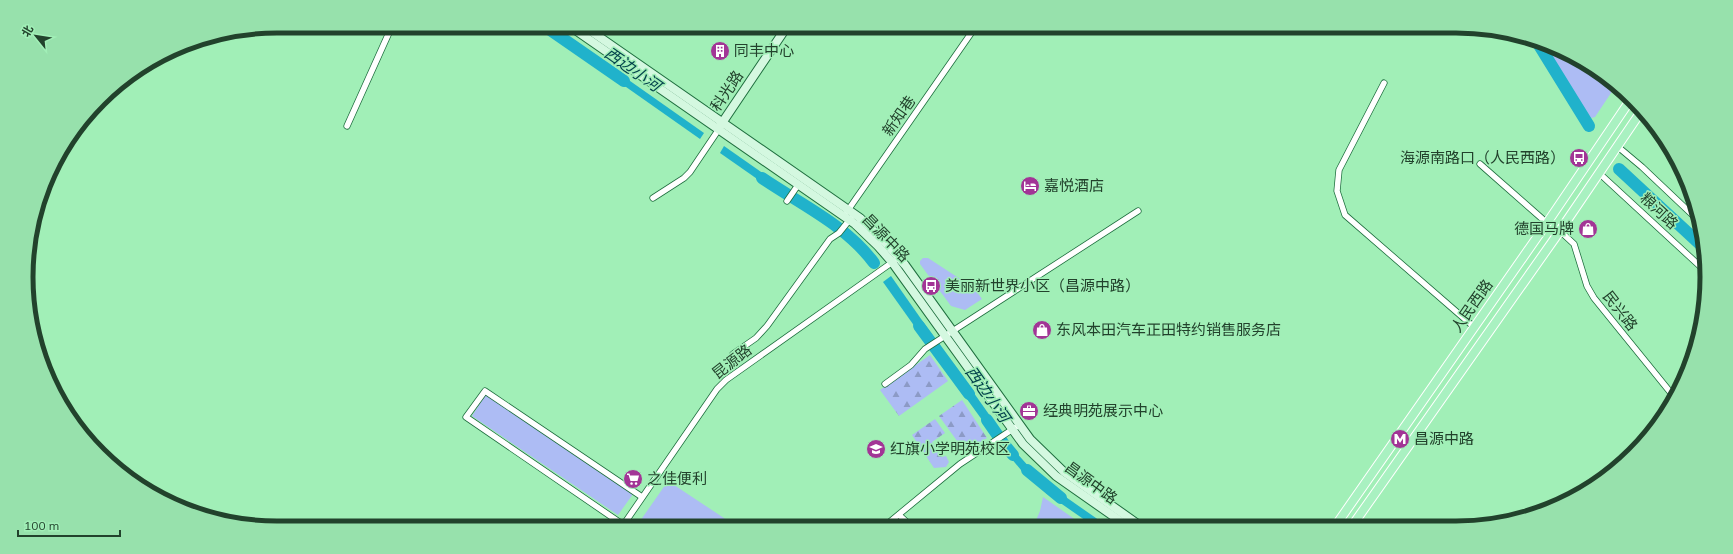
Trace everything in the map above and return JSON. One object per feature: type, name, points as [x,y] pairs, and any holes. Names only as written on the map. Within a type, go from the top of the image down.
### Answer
[{"type":"main road","name":"昌源中路","points":[[580,33],[721,126],[798,186],[849,215]]},
{"type":"main road","name":"昌源中路","points":[[593,33],[721,126],[884,241],[893,262],[946,335],[1010,431],[1056,476],[1120,521]]},
{"type":"main road","name":"科光路","points":[[721,126],[783,33]]},
{"type":"main road","name":"人民西路","points":[[1339,521],[1547,223],[1628,103]]},
{"type":"main road","name":"人民西路","points":[[1356,521],[1560,231],[1638,115]]},
{"type":"main road","name":"昌源中路","points":[[946,335],[1030,439],[1064,472],[1133,521]]},
{"type":"street","points":[[347,126],[389,33]]},
{"type":"street","name":"新知巷","points":[[733,354],[756,338],[764,330],[830,239],[839,233],[849,215],[971,33]]},
{"type":"street","points":[[1384,83],[1339,170],[1337,191],[1346,215],[1474,327]]},
{"type":"street","points":[[653,198],[684,178],[694,167],[721,126]]},
{"type":"street","points":[[1617,146],[1642,167],[1692,214]]},
{"type":"street","points":[[1480,164],[1547,223]]},
{"type":"street","name":"粮河路","points":[[1599,173],[1699,265]]},
{"type":"street","points":[[787,201],[798,186]]},
{"type":"street","points":[[885,384],[911,365],[925,349],[1138,211]]},
{"type":"street","name":"民兴路","points":[[1560,231],[1574,244],[1587,286],[1594,298],[1671,393]]},
{"type":"street","name":"昆源路","points":[[625,521],[717,388],[726,380],[893,262]]},
{"type":"street","points":[[619,521],[466,417],[485,390],[642,497]]},
{"type":"street","points":[[890,521],[960,464],[1019,425]]},
{"type":"street","points":[[899,515],[906,521]]},
{"type":"green space","points":[[1547,51],[1564,58],[1592,74],[1613,90],[1595,117],[1591,118]]},
{"type":"green space","points":[[923,258],[928,258],[974,288],[982,299],[965,310],[951,306],[920,264],[920,261]]},
{"type":"green space","points":[[930,355],[948,381],[899,416],[880,390]]},
{"type":"green space","points":[[486,394],[633,494],[618,515],[472,416]]},
{"type":"green space","points":[[962,400],[987,438],[966,450],[960,445],[939,416]]},
{"type":"green space","points":[[935,419],[945,433],[932,442],[942,457],[946,456],[949,462],[946,467],[934,468],[912,435]]},
{"type":"green space","points":[[668,481],[728,521],[640,521]]},
{"type":"green space","points":[[1043,497],[1077,521],[1036,521]]},
{"type":"shaded area","points":[[548,33],[559,33],[556,38]]},
{"type":"shaded area","points":[[566,38],[604,61],[600,67],[563,44]]},
{"type":"shaded area","points":[[613,69],[704,133],[700,139],[609,75]]},
{"type":"shaded area","points":[[724,146],[777,183],[773,190],[720,153]]},
{"type":"shaded area","points":[[800,197],[840,224],[834,229],[796,204]]},
{"type":"shaded area","points":[[848,230],[877,260],[871,264],[842,237]]},
{"type":"shaded area","points":[[891,276],[933,336],[925,341],[883,282]]},
{"type":"shaded area","points":[[939,344],[958,372],[951,378],[931,350]]},
{"type":"shaded area","points":[[964,379],[1000,430],[993,435],[956,384]]},
{"type":"shaded area","points":[[1006,441],[1031,469],[1041,477],[1037,484],[1021,470],[1000,445]]},
{"type":"shaded area","points":[[1050,486],[1100,521],[1086,521],[1046,493]]},
{"type":"waterway","name":"西边小河","points":[[555,33],[624,81]]},
{"type":"waterway","points":[[1541,49],[1589,126]]},
{"type":"waterway","points":[[1619,169],[1697,242]]},
{"type":"waterway","name":"西边小河","points":[[762,178],[836,226],[850,237],[874,263]]},
{"type":"waterway","name":"西边小河","points":[[919,326],[969,394]]},
{"type":"waterway","name":"西边小河","points":[[987,420],[1013,455]]},
{"type":"waterway","name":"西边小河","points":[[1027,470],[1061,498]]},
{"type":"place","name":"同丰中心","points":[[720,51]]},
{"type":"place","name":"海源南路口（人民西路）","points":[[1579,158]]},
{"type":"place","name":"嘉悦酒店","points":[[1030,186]]},
{"type":"place","name":"德国马牌","points":[[1588,229]]},
{"type":"place","name":"美丽新世界小区（昌源中路）","points":[[931,286]]},
{"type":"place","name":"东风本田汽车正田特约销售服务店","points":[[1042,330]]},
{"type":"place","name":"经典明苑展示中心","points":[[1029,411]]},
{"type":"place","name":"昌源中路","points":[[1400,439]]},
{"type":"place","name":"红旗小学明苑校区","points":[[876,449]]},
{"type":"place","name":"之佳便利","points":[[633,479]]}]
